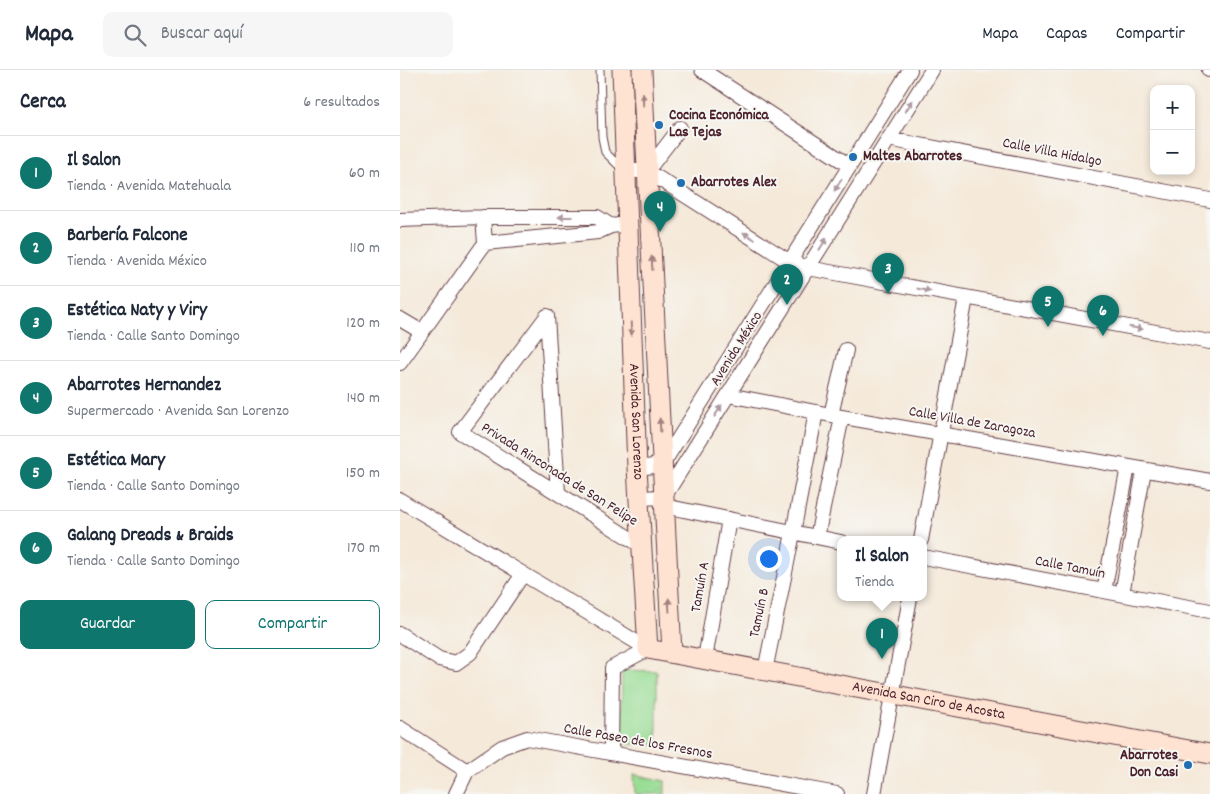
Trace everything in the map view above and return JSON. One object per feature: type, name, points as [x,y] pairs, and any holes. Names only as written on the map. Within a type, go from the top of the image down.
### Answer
[{"type":"street","name":"Avenida San Lorenzo","points":[[622,70],[626,172],[619,225],[648,649]]},
{"type":"street","name":"Avenida San Lorenzo","points":[[642,70],[672,653]]},
{"type":"street","points":[[702,70],[850,166]]},
{"type":"street","name":"Avenida México","points":[[664,501],[728,395],[932,70]]},
{"type":"street","name":"Avenida México","points":[[662,465],[850,166],[904,72]]},
{"type":"street","points":[[647,171],[680,128]]},
{"type":"street","name":"Calle Villa Hidalgo","points":[[888,139],[1210,200]]},
{"type":"street","points":[[626,172],[647,171],[790,262],[808,268],[1210,342]]},
{"type":"street","points":[[400,220],[483,217],[597,217],[619,225]]},
{"type":"street","points":[[400,363],[485,243],[483,217]]},
{"type":"street","points":[[485,243],[598,232],[619,225]]},
{"type":"street","points":[[922,536],[966,298]]},
{"type":"street","name":"Privada Rinconada de San Felipe","points":[[558,493],[546,316],[460,432],[642,546]]},
{"type":"street","points":[[400,319],[422,332]]},
{"type":"street","points":[[817,537],[846,350]]},
{"type":"street","name":"Calle Villa de Zaragoza","points":[[728,395],[837,416],[1210,481]]},
{"type":"street","name":"Tamuín B","points":[[765,671],[816,412]]},
{"type":"street","points":[[637,468],[662,465]]},
{"type":"street","points":[[1104,591],[1128,467]]},
{"type":"street","points":[[1122,594],[1144,470]]},
{"type":"street","points":[[639,498],[664,501],[729,519],[837,541]]},
{"type":"street","points":[[400,500],[648,649]]},
{"type":"street","name":"Tamuín A","points":[[705,659],[729,519]]},
{"type":"street","name":"Calle Tamuín","points":[[927,558],[1210,611]]},
{"type":"street","points":[[400,634],[439,659],[456,662],[470,653],[523,574]]},
{"type":"street","points":[[874,794],[909,601]]},
{"type":"street","points":[[611,753],[612,668],[648,649]]},
{"type":"street","name":"Avenida San Ciro de Acosta","points":[[648,649],[1210,754]]},
{"type":"street","points":[[400,728],[467,771],[456,794]]},
{"type":"street","name":"Calle Paseo de los Fresnos","points":[[467,771],[502,747],[527,738],[837,794]]},
{"type":"lane","points":[[600,70],[602,136],[605,152],[626,172]]},
{"type":"green space","points":[[622,670],[657,671],[657,745],[621,744]]},
{"type":"green space","points":[[634,774],[665,781],[665,794],[635,794]]},
{"type":"place","name":"Cocina Económica Las Tejas","points":[[659,125]]},
{"type":"place","name":"Maltes Abarrotes","points":[[853,157]]},
{"type":"place","name":"Abarrotes Alex","points":[[681,183]]},
{"type":"place","name":"Abarrotes Hernandez","points":[[660,232]]},
{"type":"place","name":"Estética Naty y Viry","points":[[888,294]]},
{"type":"place","name":"Barbería Falcone","points":[[787,305]]},
{"type":"place","name":"Estética Mary","points":[[1048,327]]},
{"type":"place","name":"Galang Dreads & Braids","points":[[1103,336]]},
{"type":"place","name":"Il Salon","points":[[882,659]]},
{"type":"place","name":"Abarrotes Don Casi","points":[[1188,765]]}]
